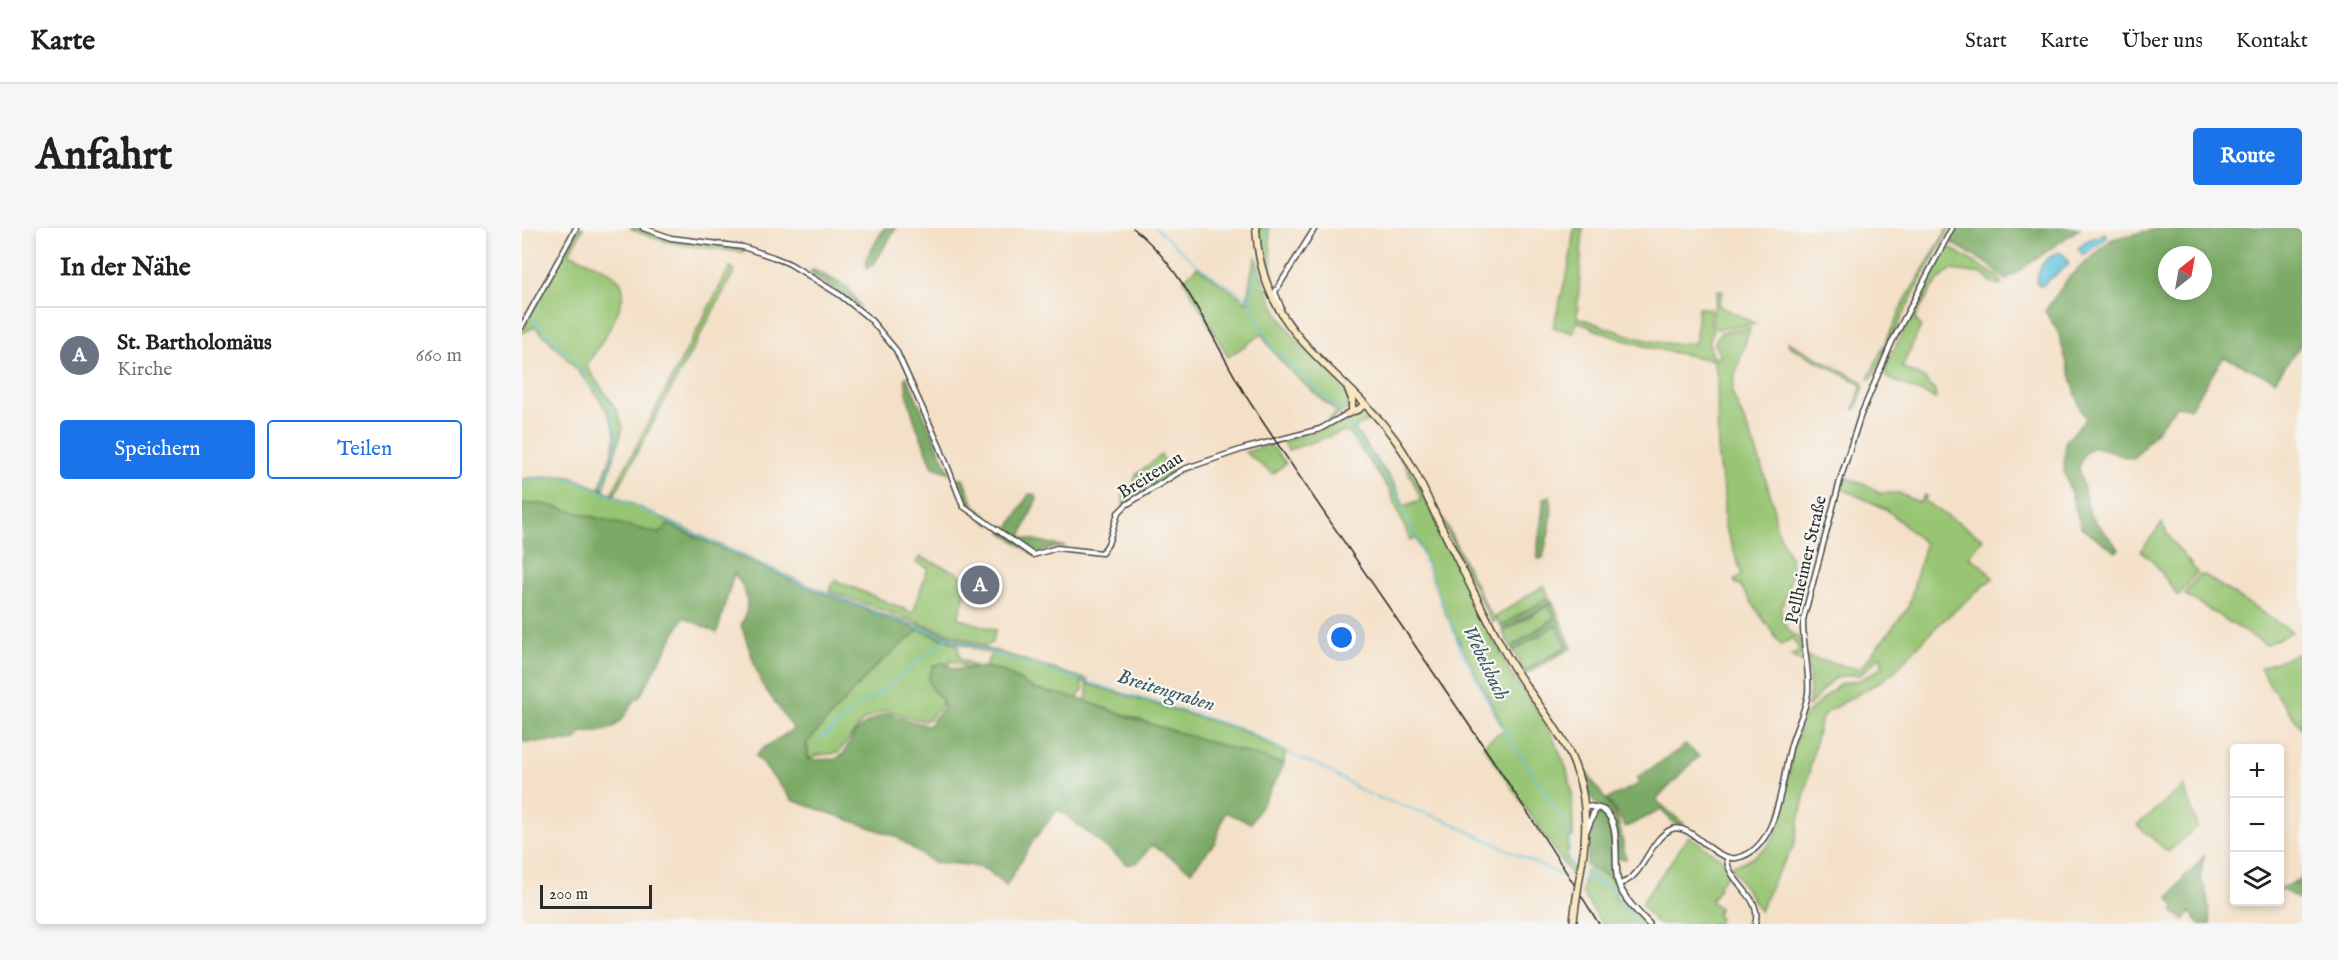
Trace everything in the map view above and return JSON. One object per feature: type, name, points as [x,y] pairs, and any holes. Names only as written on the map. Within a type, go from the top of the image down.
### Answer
[{"type":"main road","points":[[1256,228],[1261,270],[1272,298],[1293,332],[1363,402],[1393,437],[1410,463],[1508,658],[1565,746],[1577,772],[1585,806],[1586,832],[1573,924]]},
{"type":"main road","points":[[1345,384],[1352,399],[1349,411]]},
{"type":"main road","points":[[1349,411],[1363,402]]},
{"type":"street","points":[[522,326],[576,228]]},
{"type":"street","name":"Breitenau","points":[[643,228],[671,238],[743,247],[790,264],[840,295],[877,326],[896,350],[954,479],[963,506],[1033,555],[1057,548],[1102,553],[1108,544],[1118,513],[1126,505],[1184,469],[1243,449],[1320,429],[1349,411]]},
{"type":"street","points":[[1293,332],[1296,329],[1281,307],[1275,292],[1314,228]]},
{"type":"street","name":"Pellheimer Straße","points":[[1727,857],[1739,857],[1753,850],[1764,838],[1771,824],[1791,745],[1808,693],[1803,636],[1805,612],[1852,441],[1892,342],[1952,228]]},
{"type":"street","points":[[1585,806],[1606,813],[1612,822],[1619,884],[1630,902],[1649,924]]},
{"type":"street","points":[[1586,832],[1596,808]]},
{"type":"street","points":[[1619,884],[1624,883],[1638,870],[1664,835],[1674,829],[1683,829],[1727,857],[1727,864],[1755,906],[1757,918],[1755,924]]},
{"type":"green space","points":[[578,228],[583,228],[569,253],[608,271],[619,280],[623,288],[613,323],[586,366],[617,410],[623,428],[604,489],[600,487],[615,438],[613,425],[606,410],[584,378],[535,327],[522,333]]},
{"type":"green space","points":[[630,228],[640,228],[671,238],[744,249],[743,252],[685,245],[657,239]]},
{"type":"green space","points":[[884,228],[896,228],[874,264],[867,269],[866,259]]},
{"type":"green space","points":[[1258,228],[1269,228],[1273,285],[1271,289],[1263,264]]},
{"type":"green space","points":[[1574,228],[1583,228],[1577,317],[1649,340],[1679,344],[1694,343],[1698,307],[1710,309],[1710,325],[1713,332],[1709,342],[1713,359],[1720,356],[1714,344],[1721,332],[1750,328],[1732,392],[1756,449],[1773,503],[1776,527],[1790,557],[1793,570],[1781,610],[1782,618],[1788,630],[1800,639],[1804,664],[1791,656],[1800,650],[1792,638],[1781,645],[1739,584],[1737,585],[1734,581],[1742,574],[1724,524],[1724,491],[1718,461],[1717,376],[1713,360],[1626,341],[1577,321],[1573,333],[1553,327],[1569,266]]},
{"type":"green space","points":[[1950,228],[1916,289],[1872,379],[1868,379],[1907,297]]},
{"type":"green space","points":[[1956,228],[2080,228],[2006,280],[1988,264],[1949,241]]},
{"type":"green space","points":[[2211,228],[2302,228],[2302,343],[2275,380],[2224,357],[2190,408],[2176,406],[2134,459],[2093,447],[2084,454],[2079,468],[2090,515],[2119,549],[2116,552],[2081,527],[2064,471],[2065,442],[2086,419],[2080,408],[2058,332],[2045,311],[2069,277],[2112,239],[2156,229],[2210,232]]},
{"type":"green space","points":[[1947,246],[1997,276],[2002,283],[1999,285],[1992,283],[1982,274],[1951,270],[1939,280],[1926,298],[1915,319],[1921,326],[1902,367],[1924,378],[1935,391],[1936,399],[1886,377],[1885,368]]},
{"type":"green space","points":[[1256,257],[1267,291],[1277,312],[1290,331],[1335,377],[1347,394],[1350,403],[1345,411],[1327,422],[1337,412],[1286,366],[1262,334],[1228,357],[1184,280],[1197,267],[1247,302]]},
{"type":"green space","points":[[730,267],[735,270],[615,494],[612,492]]},
{"type":"green space","points":[[814,270],[848,287],[860,306],[857,307],[809,272]]},
{"type":"green space","points":[[1718,290],[1723,291],[1718,305],[1756,324],[1717,329],[1713,327],[1712,318]]},
{"type":"green space","points":[[1788,342],[1863,382],[1856,409],[1854,409],[1862,385],[1789,346]]},
{"type":"green space","points":[[905,377],[907,377],[950,473],[933,467],[912,413]]},
{"type":"green space","points":[[1364,410],[1373,417],[1409,466],[1476,601],[1475,604],[1493,643],[1497,645],[1510,673],[1547,724],[1566,767],[1572,791],[1573,837],[1569,837],[1566,858],[1576,870],[1576,882],[1483,745],[1504,729],[1446,615],[1416,537],[1410,540],[1389,489],[1349,433],[1342,432],[1288,450],[1282,441],[1309,434]],"holes":[[[1370,419],[1406,467],[1421,500],[1404,506],[1394,484],[1354,429]]]},
{"type":"green space","points":[[1270,445],[1286,463],[1273,474],[1245,452]]},
{"type":"green space","points":[[1161,455],[1171,472],[1147,485],[1131,489],[1136,475]]},
{"type":"green space","points":[[1187,465],[1123,506],[1123,495],[1131,489],[1141,489],[1158,477]]},
{"type":"green space","points":[[1844,476],[1878,493],[1899,493],[1920,503],[1925,495],[1927,496],[1924,500],[1927,503],[1983,539],[1969,557],[1979,563],[1993,578],[1937,626],[1896,670],[1824,715],[1819,725],[1794,846],[1775,877],[1760,911],[1730,865],[1753,857],[1768,846],[1774,837],[1794,745],[1804,716],[1840,684],[1860,680],[1883,667],[1880,656],[1860,675],[1834,679],[1808,707],[1810,691],[1807,657],[1858,669],[1863,665],[1908,608],[1925,544],[1886,509],[1840,488]]},
{"type":"green space","points":[[571,477],[600,489],[805,584],[888,616],[920,625],[919,630],[958,645],[960,658],[975,666],[965,669],[964,665],[951,661],[948,666],[943,663],[933,691],[942,699],[942,705],[929,719],[924,721],[885,710],[864,720],[838,753],[818,755],[809,759],[807,742],[874,668],[918,630],[799,584],[668,524],[660,534],[543,504],[522,504],[522,479]]},
{"type":"green space","points":[[963,478],[974,505],[991,520],[990,525],[964,503],[955,479]]},
{"type":"green space","points":[[1029,494],[1034,494],[1037,498],[1021,537],[1066,547],[1033,554],[1002,532],[1004,526],[1009,528]]},
{"type":"green space","points":[[1550,496],[1552,512],[1550,527],[1543,558],[1538,559],[1543,498]]},
{"type":"green space","points":[[522,504],[543,504],[659,534],[668,524],[799,584],[919,630],[874,668],[806,744],[808,760],[836,759],[844,753],[855,733],[867,723],[886,713],[928,726],[943,708],[942,699],[933,691],[928,680],[933,666],[943,662],[953,668],[980,667],[1001,670],[1034,689],[1077,698],[1137,720],[1284,764],[1251,823],[1225,812],[1215,843],[1191,871],[1152,845],[1138,862],[1128,865],[1058,809],[1033,841],[1006,886],[987,870],[969,865],[932,862],[895,836],[792,800],[756,756],[762,749],[794,729],[761,683],[741,625],[747,604],[745,592],[734,573],[717,633],[684,617],[639,698],[615,726],[602,731],[582,732],[574,741],[522,742]]},
{"type":"green space","points":[[1437,506],[1488,610],[1495,619],[1494,622],[1491,621],[1435,507]]},
{"type":"green space","points":[[2162,523],[2173,543],[2197,572],[2178,596],[2152,560],[2141,551]]},
{"type":"green space","points":[[920,557],[956,572],[969,582],[958,618],[996,630],[992,643],[986,646],[829,591],[835,580],[913,613],[928,568],[916,563]]},
{"type":"green space","points":[[2199,575],[2204,575],[2292,632],[2266,645],[2184,594]]},
{"type":"green space","points":[[1544,585],[1549,597],[1501,626],[1495,617]]},
{"type":"green space","points":[[1549,597],[1552,602],[1503,630],[1501,626]]},
{"type":"green space","points":[[1553,603],[1572,648],[1526,674],[1524,671],[1567,646],[1556,625],[1513,651],[1511,647],[1555,619],[1548,606]]},
{"type":"green space","points":[[1548,606],[1555,618],[1511,647],[1503,632]]},
{"type":"green space","points":[[920,625],[991,650],[988,653],[919,630]]},
{"type":"green space","points":[[1556,625],[1567,646],[1524,671],[1513,651]]},
{"type":"green space","points":[[993,650],[1088,680],[1088,684],[1244,731],[1285,752],[1284,764],[1206,742],[1084,701],[1087,697],[1087,684],[1081,681],[1083,690],[1077,698],[1034,689],[1001,670],[985,667]]},
{"type":"green space","points":[[2302,652],[2302,729],[2260,668]]},
{"type":"green space","points":[[1686,745],[1699,756],[1656,800],[1684,824],[1676,825],[1661,810],[1626,827],[1607,799],[1639,784],[1638,777]]},
{"type":"green space","points":[[1584,769],[1613,810],[1619,823],[1626,859],[1618,859],[1614,819],[1590,796]]},
{"type":"green space","points":[[2184,786],[2197,827],[2168,852],[2137,825]]},
{"type":"green space","points":[[1597,813],[1606,816],[1612,831],[1615,876],[1613,879],[1597,869],[1586,866]]},
{"type":"green space","points":[[1689,836],[1722,859],[1730,872],[1718,886],[1720,888],[1711,901],[1719,908],[1718,924],[1657,924],[1641,904]]},
{"type":"green space","points":[[2204,856],[2200,880],[2207,894],[2211,924],[2200,924],[2190,912],[2184,920],[2173,912],[2175,907],[2169,898],[2186,874],[2190,873]]},
{"type":"green space","points":[[1588,869],[1614,882],[1619,890],[1614,897],[1617,900],[1622,895],[1647,924],[1602,924],[1582,893],[1585,872]]},
{"type":"green space","points":[[2302,878],[2301,900],[2284,891],[2284,887]]},
{"type":"water","points":[[2105,233],[2107,238],[2083,255],[2078,249],[2084,242]]},
{"type":"water","points":[[2060,252],[2069,264],[2041,286],[2036,283],[2043,264]]},
{"type":"waterway","name":"Webelsbach","points":[[1156,228],[1197,265],[1249,300],[1272,348],[1340,411]]},
{"type":"waterway","points":[[1263,267],[1265,266],[1265,237],[1270,228]]},
{"type":"waterway","points":[[1249,299],[1255,274],[1260,270]]},
{"type":"waterway","points":[[531,317],[576,362],[589,385],[602,392],[612,411],[618,437],[603,487]]},
{"type":"waterway","name":"Webelsbach","points":[[1349,424],[1398,495],[1461,650],[1500,724],[1567,826],[1570,837],[1568,859],[1579,869]]},
{"type":"waterway","name":"Breitengraben","points":[[522,480],[560,477],[573,479],[660,517]]},
{"type":"waterway","name":"Breitengraben","points":[[665,520],[741,555]]},
{"type":"waterway","name":"Breitengraben","points":[[745,557],[800,583],[893,619],[993,653],[1245,730],[1296,757],[1320,766],[1368,794],[1445,820],[1560,875],[1567,876]]},
{"type":"waterway","points":[[820,738],[861,704],[879,694],[948,637]]},
{"type":"waterway","name":"Breitengraben","points":[[1583,872],[1605,884],[1615,894]]},
{"type":"waterway","name":"Breitengraben","points":[[1582,880],[1604,884]]},
{"type":"waterway","name":"Webelsbach","points":[[1619,899],[1635,924]]},
{"type":"railway","points":[[1133,228],[1153,246],[1185,287],[1251,404],[1471,728],[1599,924]]},
{"type":"place","name":"St. Bartholomäus","points":[[980,585]]}]
